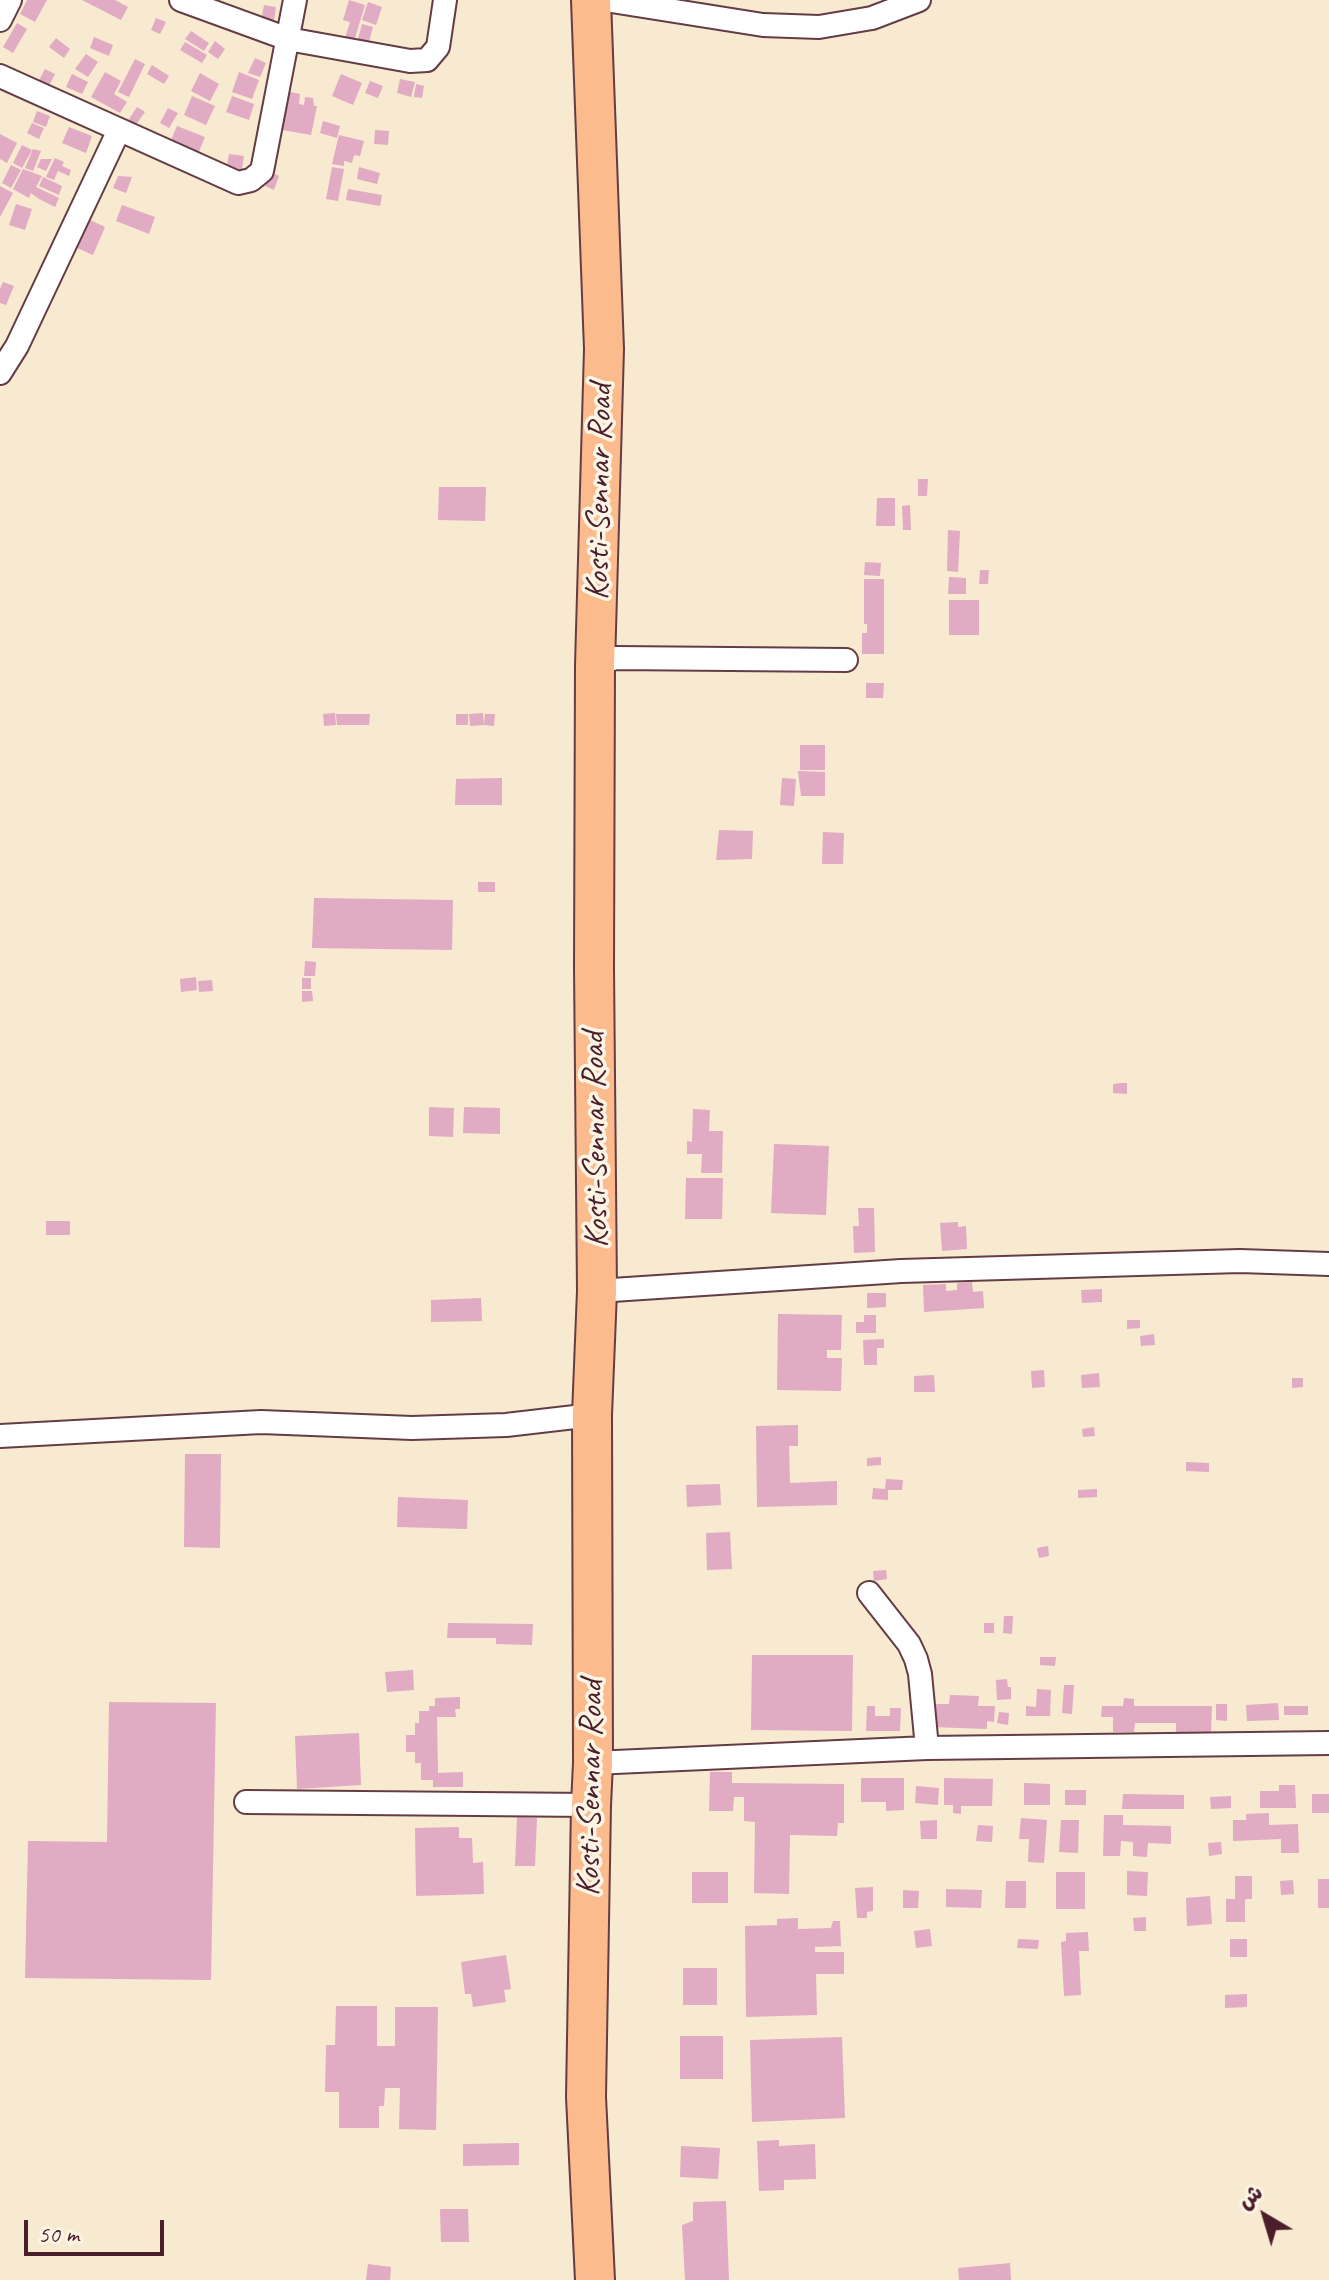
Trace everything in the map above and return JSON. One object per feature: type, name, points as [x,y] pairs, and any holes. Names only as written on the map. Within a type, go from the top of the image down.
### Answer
[{"type":"highway","name":"Kosti-Sennar Road","points":[[591,0],[604,349],[595,665],[597,1291],[592,1415],[593,1763],[586,2097],[595,2280]]},
{"type":"street","points":[[0,20],[10,0]]},
{"type":"street","points":[[0,76],[238,183],[251,180],[262,171],[295,0]]},
{"type":"street","points":[[185,1],[288,39],[410,61],[427,60],[438,47],[445,0]]},
{"type":"street","points":[[605,0],[763,25],[819,27],[872,18],[919,0]]},
{"type":"street","points":[[0,373],[17,346],[119,130]]},
{"type":"street","points":[[595,665],[615,658],[846,660]]},
{"type":"street","points":[[597,1291],[901,1271],[1240,1261],[1329,1264]]},
{"type":"street","points":[[0,1436],[261,1422],[412,1428],[490,1426],[592,1415]]},
{"type":"street","points":[[869,1593],[909,1644],[916,1659],[927,1748]]},
{"type":"street","points":[[593,1763],[927,1748],[1329,1743]]},
{"type":"street","points":[[246,1802],[591,1805]]},
{"type":"building","points":[[27,0],[47,0],[35,22],[20,14]]},
{"type":"building","points":[[82,0],[115,0],[128,7],[121,20]]},
{"type":"building","points":[[349,0],[365,5],[351,51],[342,48],[350,22],[343,20]]},
{"type":"building","points":[[368,2],[382,7],[376,25],[362,20]]},
{"type":"building","points":[[264,5],[276,7],[272,33],[259,31]]},
{"type":"building","points":[[156,18],[166,22],[160,34],[151,30]]},
{"type":"building","points":[[17,23],[27,29],[13,53],[3,47]]},
{"type":"building","points":[[362,24],[373,27],[366,53],[355,50]]},
{"type":"building","points":[[191,31],[209,43],[204,51],[185,39]]},
{"type":"building","points":[[94,37],[113,45],[109,56],[90,48]]},
{"type":"building","points":[[56,38],[70,49],[64,58],[49,47]]},
{"type":"building","points":[[215,41],[225,49],[218,59],[208,52]]},
{"type":"building","points":[[185,42],[207,55],[202,63],[180,50]]},
{"type":"building","points":[[86,54],[98,62],[88,77],[75,69]]},
{"type":"building","points":[[255,58],[266,63],[260,77],[248,73]]},
{"type":"building","points":[[135,59],[145,64],[129,97],[118,92]]},
{"type":"building","points":[[152,65],[169,76],[164,84],[147,74]]},
{"type":"building","points":[[45,69],[55,74],[46,91],[36,86]]},
{"type":"building","points":[[105,72],[121,81],[114,94],[127,102],[120,113],[91,97]]},
{"type":"building","points":[[239,72],[259,80],[252,99],[232,92]]},
{"type":"building","points":[[200,73],[219,84],[210,101],[191,91]]},
{"type":"building","points":[[72,74],[88,82],[82,94],[66,87]]},
{"type":"building","points":[[341,74],[362,83],[353,105],[332,96]]},
{"type":"building","points":[[400,79],[415,82],[411,97],[397,93]]},
{"type":"building","points":[[370,81],[383,86],[378,98],[365,93]]},
{"type":"building","points":[[416,84],[424,86],[422,98],[414,97]]},
{"type":"building","points":[[285,91],[300,94],[299,104],[304,105],[305,97],[313,98],[314,106],[317,106],[311,135],[277,129]]},
{"type":"building","points":[[192,96],[215,106],[206,125],[184,115]]},
{"type":"building","points":[[232,96],[254,104],[249,120],[226,112]]},
{"type":"building","points":[[137,107],[145,112],[130,133],[123,128]]},
{"type":"building","points":[[168,108],[178,113],[169,128],[160,123]]},
{"type":"building","points":[[37,111],[50,116],[46,127],[33,122]]},
{"type":"building","points":[[323,121],[340,126],[337,138],[320,133]]},
{"type":"building","points":[[32,123],[44,128],[39,139],[27,133]]},
{"type":"building","points":[[177,126],[205,137],[196,159],[168,147]]},
{"type":"building","points":[[69,127],[92,136],[86,153],[62,143]]},
{"type":"building","points":[[375,130],[389,131],[388,145],[374,144]]},
{"type":"building","points":[[0,134],[17,143],[7,163],[0,159]]},
{"type":"building","points":[[339,135],[364,141],[360,156],[354,155],[352,163],[344,161],[344,166],[332,164]]},
{"type":"building","points":[[22,145],[32,150],[22,168],[13,163]]},
{"type":"building","points":[[33,149],[41,151],[33,171],[25,168]]},
{"type":"building","points":[[229,154],[244,156],[241,175],[226,172]]},
{"type":"building","points":[[55,158],[71,170],[69,176],[58,171],[54,180],[46,177]]},
{"type":"building","points":[[41,159],[52,159],[46,171],[37,167]]},
{"type":"building","points":[[11,165],[21,170],[11,188],[2,183]]},
{"type":"building","points":[[332,167],[344,169],[338,201],[326,199]]},
{"type":"building","points":[[359,167],[380,173],[377,184],[357,179]]},
{"type":"building","points":[[23,169],[42,176],[36,187],[59,198],[55,207],[31,193],[29,198],[13,189]]},
{"type":"building","points":[[270,172],[279,176],[274,190],[265,186]]},
{"type":"building","points":[[118,176],[132,177],[126,193],[113,188]]},
{"type":"building","points":[[43,177],[62,186],[59,195],[39,186]]},
{"type":"building","points":[[0,186],[13,193],[0,217]]},
{"type":"building","points":[[348,189],[382,195],[380,206],[346,200]]},
{"type":"building","points":[[16,204],[32,209],[25,230],[9,225]]},
{"type":"building","points":[[122,205],[155,217],[149,234],[116,221]]},
{"type":"building","points":[[88,219],[105,227],[93,255],[75,247]]},
{"type":"building","points":[[3,282],[14,286],[6,305],[0,303]]},
{"type":"building","points":[[918,479],[928,479],[927,496],[918,496]]},
{"type":"building","points":[[439,487],[486,487],[485,521],[438,520]]},
{"type":"building","points":[[877,498],[895,498],[895,526],[876,526]]},
{"type":"building","points":[[910,505],[911,530],[903,530],[902,506]]},
{"type":"building","points":[[948,530],[960,531],[958,572],[947,571]]},
{"type":"building","points":[[865,562],[881,563],[880,576],[864,575]]},
{"type":"building","points":[[980,570],[989,570],[988,584],[979,584]]},
{"type":"building","points":[[949,577],[966,578],[966,594],[948,594]]},
{"type":"building","points":[[864,579],[884,579],[884,654],[862,654],[862,633],[867,633],[867,624],[864,624]]},
{"type":"building","points":[[949,600],[979,600],[979,635],[949,635]]},
{"type":"building","points":[[866,683],[884,683],[883,698],[866,698]]},
{"type":"building","points":[[335,713],[336,725],[324,726],[323,714]]},
{"type":"building","points":[[483,713],[484,725],[470,726],[469,714]]},
{"type":"building","points":[[336,714],[370,714],[369,725],[337,725]]},
{"type":"building","points":[[456,714],[468,714],[468,725],[456,725]]},
{"type":"building","points":[[485,714],[495,714],[494,726],[484,725]]},
{"type":"building","points":[[800,745],[825,745],[825,770],[800,770]]},
{"type":"building","points":[[798,771],[825,772],[825,796],[801,796]]},
{"type":"building","points":[[502,778],[502,805],[455,805],[456,779]]},
{"type":"building","points":[[782,778],[796,779],[794,806],[780,805]]},
{"type":"building","points":[[719,830],[753,831],[752,859],[716,860]]},
{"type":"building","points":[[823,832],[844,833],[843,864],[822,864]]},
{"type":"building","points":[[478,882],[495,882],[495,892],[478,892]]},
{"type":"building","points":[[314,898],[453,900],[452,950],[312,948]]},
{"type":"building","points":[[305,961],[316,962],[315,976],[304,976]]},
{"type":"building","points":[[196,977],[197,990],[181,992],[180,979]]},
{"type":"building","points":[[302,978],[311,978],[311,989],[302,989]]},
{"type":"building","points":[[212,980],[213,991],[199,992],[198,981]]},
{"type":"building","points":[[302,991],[312,991],[313,1001],[302,1002]]},
{"type":"building","points":[[1127,1083],[1127,1094],[1113,1093],[1113,1084]]},
{"type":"building","points":[[429,1107],[454,1108],[453,1137],[429,1136]]},
{"type":"building","points":[[464,1107],[500,1108],[500,1134],[463,1133]]},
{"type":"building","points":[[693,1109],[710,1110],[709,1131],[723,1131],[722,1173],[701,1173],[702,1154],[687,1154],[687,1141],[692,1142]]},
{"type":"building","points":[[774,1144],[829,1146],[826,1215],[771,1213]]},
{"type":"building","points":[[686,1178],[723,1178],[722,1219],[685,1219]]},
{"type":"building","points":[[858,1208],[874,1208],[875,1252],[854,1253],[853,1226],[859,1226]]},
{"type":"building","points":[[46,1221],[70,1221],[70,1235],[46,1235]]},
{"type":"building","points":[[958,1222],[958,1227],[966,1226],[967,1249],[942,1251],[940,1223]]},
{"type":"building","points":[[972,1282],[973,1292],[983,1291],[984,1308],[924,1312],[923,1285],[946,1284],[946,1291],[957,1290],[957,1283]]},
{"type":"building","points":[[1102,1289],[1102,1302],[1082,1303],[1081,1290]]},
{"type":"building","points":[[867,1293],[886,1293],[886,1307],[867,1308]]},
{"type":"building","points":[[481,1298],[482,1321],[431,1322],[431,1300]]},
{"type":"building","points":[[778,1314],[842,1315],[841,1350],[827,1350],[827,1358],[842,1358],[841,1391],[777,1390]]},
{"type":"building","points":[[864,1315],[876,1315],[876,1333],[856,1333],[856,1322],[864,1322]]},
{"type":"building","points":[[1127,1320],[1140,1320],[1140,1328],[1127,1329]]},
{"type":"building","points":[[1154,1334],[1155,1345],[1141,1346],[1140,1336]]},
{"type":"building","points":[[884,1339],[884,1348],[877,1348],[877,1365],[864,1365],[863,1340]]},
{"type":"building","points":[[1044,1370],[1045,1387],[1032,1388],[1031,1371]]},
{"type":"building","points":[[1099,1373],[1100,1387],[1082,1388],[1081,1375]]},
{"type":"building","points":[[934,1375],[935,1392],[914,1392],[914,1376]]},
{"type":"building","points":[[1292,1378],[1303,1378],[1303,1387],[1292,1388]]},
{"type":"building","points":[[798,1425],[798,1446],[789,1446],[790,1483],[837,1481],[837,1505],[757,1507],[756,1426]]},
{"type":"building","points":[[1094,1427],[1095,1436],[1083,1437],[1082,1429]]},
{"type":"building","points":[[185,1454],[221,1454],[220,1548],[184,1547]]},
{"type":"building","points":[[881,1457],[881,1465],[867,1466],[867,1458]]},
{"type":"building","points":[[1186,1462],[1209,1463],[1209,1472],[1186,1471]]},
{"type":"building","points":[[886,1479],[903,1480],[902,1490],[888,1490],[888,1500],[872,1499],[873,1488],[885,1489]]},
{"type":"building","points":[[720,1484],[721,1505],[687,1507],[686,1485]]},
{"type":"building","points":[[1097,1489],[1097,1497],[1078,1498],[1078,1490]]},
{"type":"building","points":[[398,1497],[468,1500],[467,1529],[397,1527]]},
{"type":"building","points":[[730,1532],[732,1569],[707,1570],[706,1533]]},
{"type":"building","points":[[1048,1546],[1049,1556],[1039,1558],[1037,1548]]},
{"type":"building","points":[[886,1570],[887,1579],[874,1581],[873,1571]]},
{"type":"building","points":[[1004,1616],[1013,1616],[1012,1634],[1003,1633]]},
{"type":"building","points":[[448,1623],[533,1624],[532,1645],[496,1644],[496,1638],[447,1638]]},
{"type":"building","points":[[984,1623],[994,1623],[994,1633],[984,1633]]},
{"type":"building","points":[[752,1655],[853,1655],[852,1731],[751,1730]]},
{"type":"building","points":[[1040,1657],[1056,1657],[1055,1666],[1040,1665]]},
{"type":"building","points":[[413,1670],[414,1690],[387,1692],[385,1672]]},
{"type":"building","points":[[1007,1679],[1011,1699],[997,1700],[996,1680]]},
{"type":"building","points":[[1064,1685],[1074,1685],[1072,1714],[1062,1713]]},
{"type":"building","points":[[1037,1689],[1051,1690],[1050,1716],[1026,1716],[1026,1706],[1036,1707]]},
{"type":"building","points":[[950,1695],[979,1696],[978,1706],[995,1706],[994,1722],[987,1721],[987,1729],[931,1727],[932,1704],[949,1704]]},
{"type":"building","points":[[460,1697],[460,1709],[455,1709],[456,1717],[437,1717],[438,1773],[463,1772],[463,1787],[433,1787],[433,1780],[421,1780],[421,1763],[415,1763],[415,1752],[406,1752],[406,1735],[415,1735],[419,1711],[429,1711],[429,1706],[435,1706],[435,1698]]},
{"type":"building","points":[[1124,1698],[1134,1699],[1134,1706],[1212,1706],[1211,1733],[1176,1733],[1176,1723],[1135,1723],[1134,1732],[1113,1732],[1113,1717],[1101,1717],[1102,1706],[1123,1706]]},
{"type":"building","points":[[109,1702],[216,1703],[211,1980],[25,1978],[28,1841],[107,1842]]},
{"type":"building","points":[[1278,1703],[1279,1720],[1247,1721],[1246,1705]]},
{"type":"building","points":[[1216,1704],[1227,1704],[1227,1721],[1216,1720]]},
{"type":"building","points":[[867,1706],[875,1706],[875,1716],[890,1716],[890,1708],[901,1708],[900,1731],[866,1731]]},
{"type":"building","points":[[1284,1706],[1308,1706],[1308,1715],[1284,1715]]},
{"type":"building","points":[[999,1712],[1009,1713],[1008,1725],[997,1723]]},
{"type":"building","points":[[359,1733],[361,1785],[297,1789],[295,1736]]},
{"type":"building","points":[[710,1772],[732,1772],[732,1783],[844,1784],[844,1823],[838,1823],[837,1836],[790,1835],[789,1894],[754,1893],[755,1822],[744,1821],[744,1797],[734,1797],[733,1811],[709,1811]]},
{"type":"building","points":[[861,1778],[904,1778],[904,1810],[886,1811],[886,1802],[861,1802]]},
{"type":"building","points":[[944,1778],[993,1779],[992,1806],[961,1806],[961,1814],[953,1813],[953,1805],[944,1805]]},
{"type":"building","points":[[1024,1783],[1050,1784],[1050,1805],[1024,1805]]},
{"type":"building","points":[[1279,1785],[1295,1785],[1296,1808],[1260,1808],[1260,1791],[1279,1791]]},
{"type":"building","points":[[916,1786],[939,1788],[938,1805],[915,1803]]},
{"type":"building","points":[[1065,1790],[1086,1790],[1086,1805],[1065,1805]]},
{"type":"building","points":[[1123,1794],[1184,1795],[1184,1809],[1122,1809]]},
{"type":"building","points":[[1312,1794],[1329,1794],[1329,1813],[1312,1813]]},
{"type":"building","points":[[1231,1796],[1231,1808],[1211,1809],[1210,1797]]},
{"type":"building","points":[[1269,1813],[1269,1825],[1298,1824],[1299,1853],[1281,1853],[1281,1839],[1233,1841],[1233,1820],[1246,1820],[1246,1814]]},
{"type":"building","points":[[1104,1815],[1123,1815],[1123,1825],[1171,1826],[1171,1844],[1148,1843],[1147,1857],[1133,1856],[1133,1842],[1121,1841],[1120,1856],[1103,1856]]},
{"type":"building","points":[[517,1817],[537,1818],[535,1866],[515,1866]]},
{"type":"building","points":[[1021,1818],[1047,1820],[1044,1863],[1028,1862],[1029,1839],[1019,1839]]},
{"type":"building","points":[[937,1820],[937,1839],[921,1839],[920,1821]]},
{"type":"building","points":[[1061,1820],[1079,1820],[1078,1853],[1059,1852]]},
{"type":"building","points":[[978,1825],[993,1826],[992,1842],[976,1841]]},
{"type":"building","points":[[459,1827],[459,1838],[472,1838],[473,1863],[483,1862],[484,1894],[416,1896],[415,1828]]},
{"type":"building","points":[[1221,1842],[1222,1854],[1209,1856],[1208,1843]]},
{"type":"building","points":[[1127,1871],[1148,1872],[1147,1896],[1127,1895]]},
{"type":"building","points":[[692,1872],[728,1872],[728,1903],[692,1903]]},
{"type":"building","points":[[1056,1872],[1085,1872],[1085,1909],[1056,1909]]},
{"type":"building","points":[[1235,1876],[1252,1876],[1252,1899],[1245,1899],[1245,1922],[1226,1922],[1226,1899],[1235,1899]]},
{"type":"building","points":[[1318,1879],[1329,1879],[1329,1908],[1318,1908]]},
{"type":"building","points":[[1293,1880],[1294,1894],[1281,1895],[1280,1881]]},
{"type":"building","points":[[1006,1881],[1026,1881],[1026,1908],[1005,1908]]},
{"type":"building","points":[[873,1887],[873,1911],[867,1912],[867,1918],[857,1918],[855,1888]]},
{"type":"building","points":[[946,1889],[982,1890],[981,1908],[946,1907]]},
{"type":"building","points":[[903,1890],[919,1891],[918,1908],[903,1908]]},
{"type":"building","points":[[1210,1896],[1212,1924],[1187,1926],[1186,1898]]},
{"type":"building","points":[[1146,1917],[1146,1931],[1134,1931],[1133,1918]]},
{"type":"building","points":[[798,1918],[798,1929],[831,1928],[833,1921],[840,1921],[841,1946],[815,1947],[815,1952],[844,1952],[844,1974],[816,1974],[817,2015],[746,2017],[745,1926],[777,1925],[777,1919]]},
{"type":"building","points":[[930,1929],[932,1946],[916,1948],[914,1931]]},
{"type":"building","points":[[1088,1932],[1089,1951],[1079,1951],[1081,1995],[1064,1996],[1061,1942],[1066,1941],[1066,1933]]},
{"type":"building","points":[[1018,1939],[1039,1940],[1038,1949],[1017,1948]]},
{"type":"building","points":[[1230,1939],[1247,1939],[1247,1957],[1230,1957]]},
{"type":"building","points":[[506,1955],[511,1989],[504,1990],[506,2002],[473,2007],[471,1994],[465,1994],[461,1962]]},
{"type":"building","points":[[683,1968],[717,1968],[717,2005],[683,2005]]},
{"type":"building","points":[[1247,1994],[1247,2007],[1225,2008],[1225,1995]]},
{"type":"building","points":[[336,2006],[377,2006],[377,2046],[395,2046],[395,2007],[438,2007],[436,2130],[399,2129],[400,2088],[385,2088],[384,2106],[379,2106],[379,2128],[339,2128],[339,2092],[325,2092],[326,2045],[335,2045]]},
{"type":"building","points":[[680,2036],[723,2036],[723,2079],[680,2079]]},
{"type":"building","points":[[842,2037],[845,2118],[752,2122],[750,2040]]},
{"type":"building","points":[[779,2140],[779,2146],[815,2144],[816,2179],[784,2180],[784,2190],[759,2191],[757,2141]]},
{"type":"building","points":[[519,2143],[519,2165],[463,2166],[463,2144]]},
{"type":"building","points":[[681,2146],[720,2148],[718,2179],[680,2177]]},
{"type":"building","points":[[726,2201],[729,2280],[685,2280],[682,2225],[693,2221],[693,2202]]},
{"type":"building","points":[[440,2209],[468,2209],[469,2242],[441,2242]]},
{"type":"building","points":[[1010,2263],[1011,2280],[959,2280],[958,2268]]},
{"type":"building","points":[[368,2264],[391,2267],[390,2280],[366,2280]]}]
